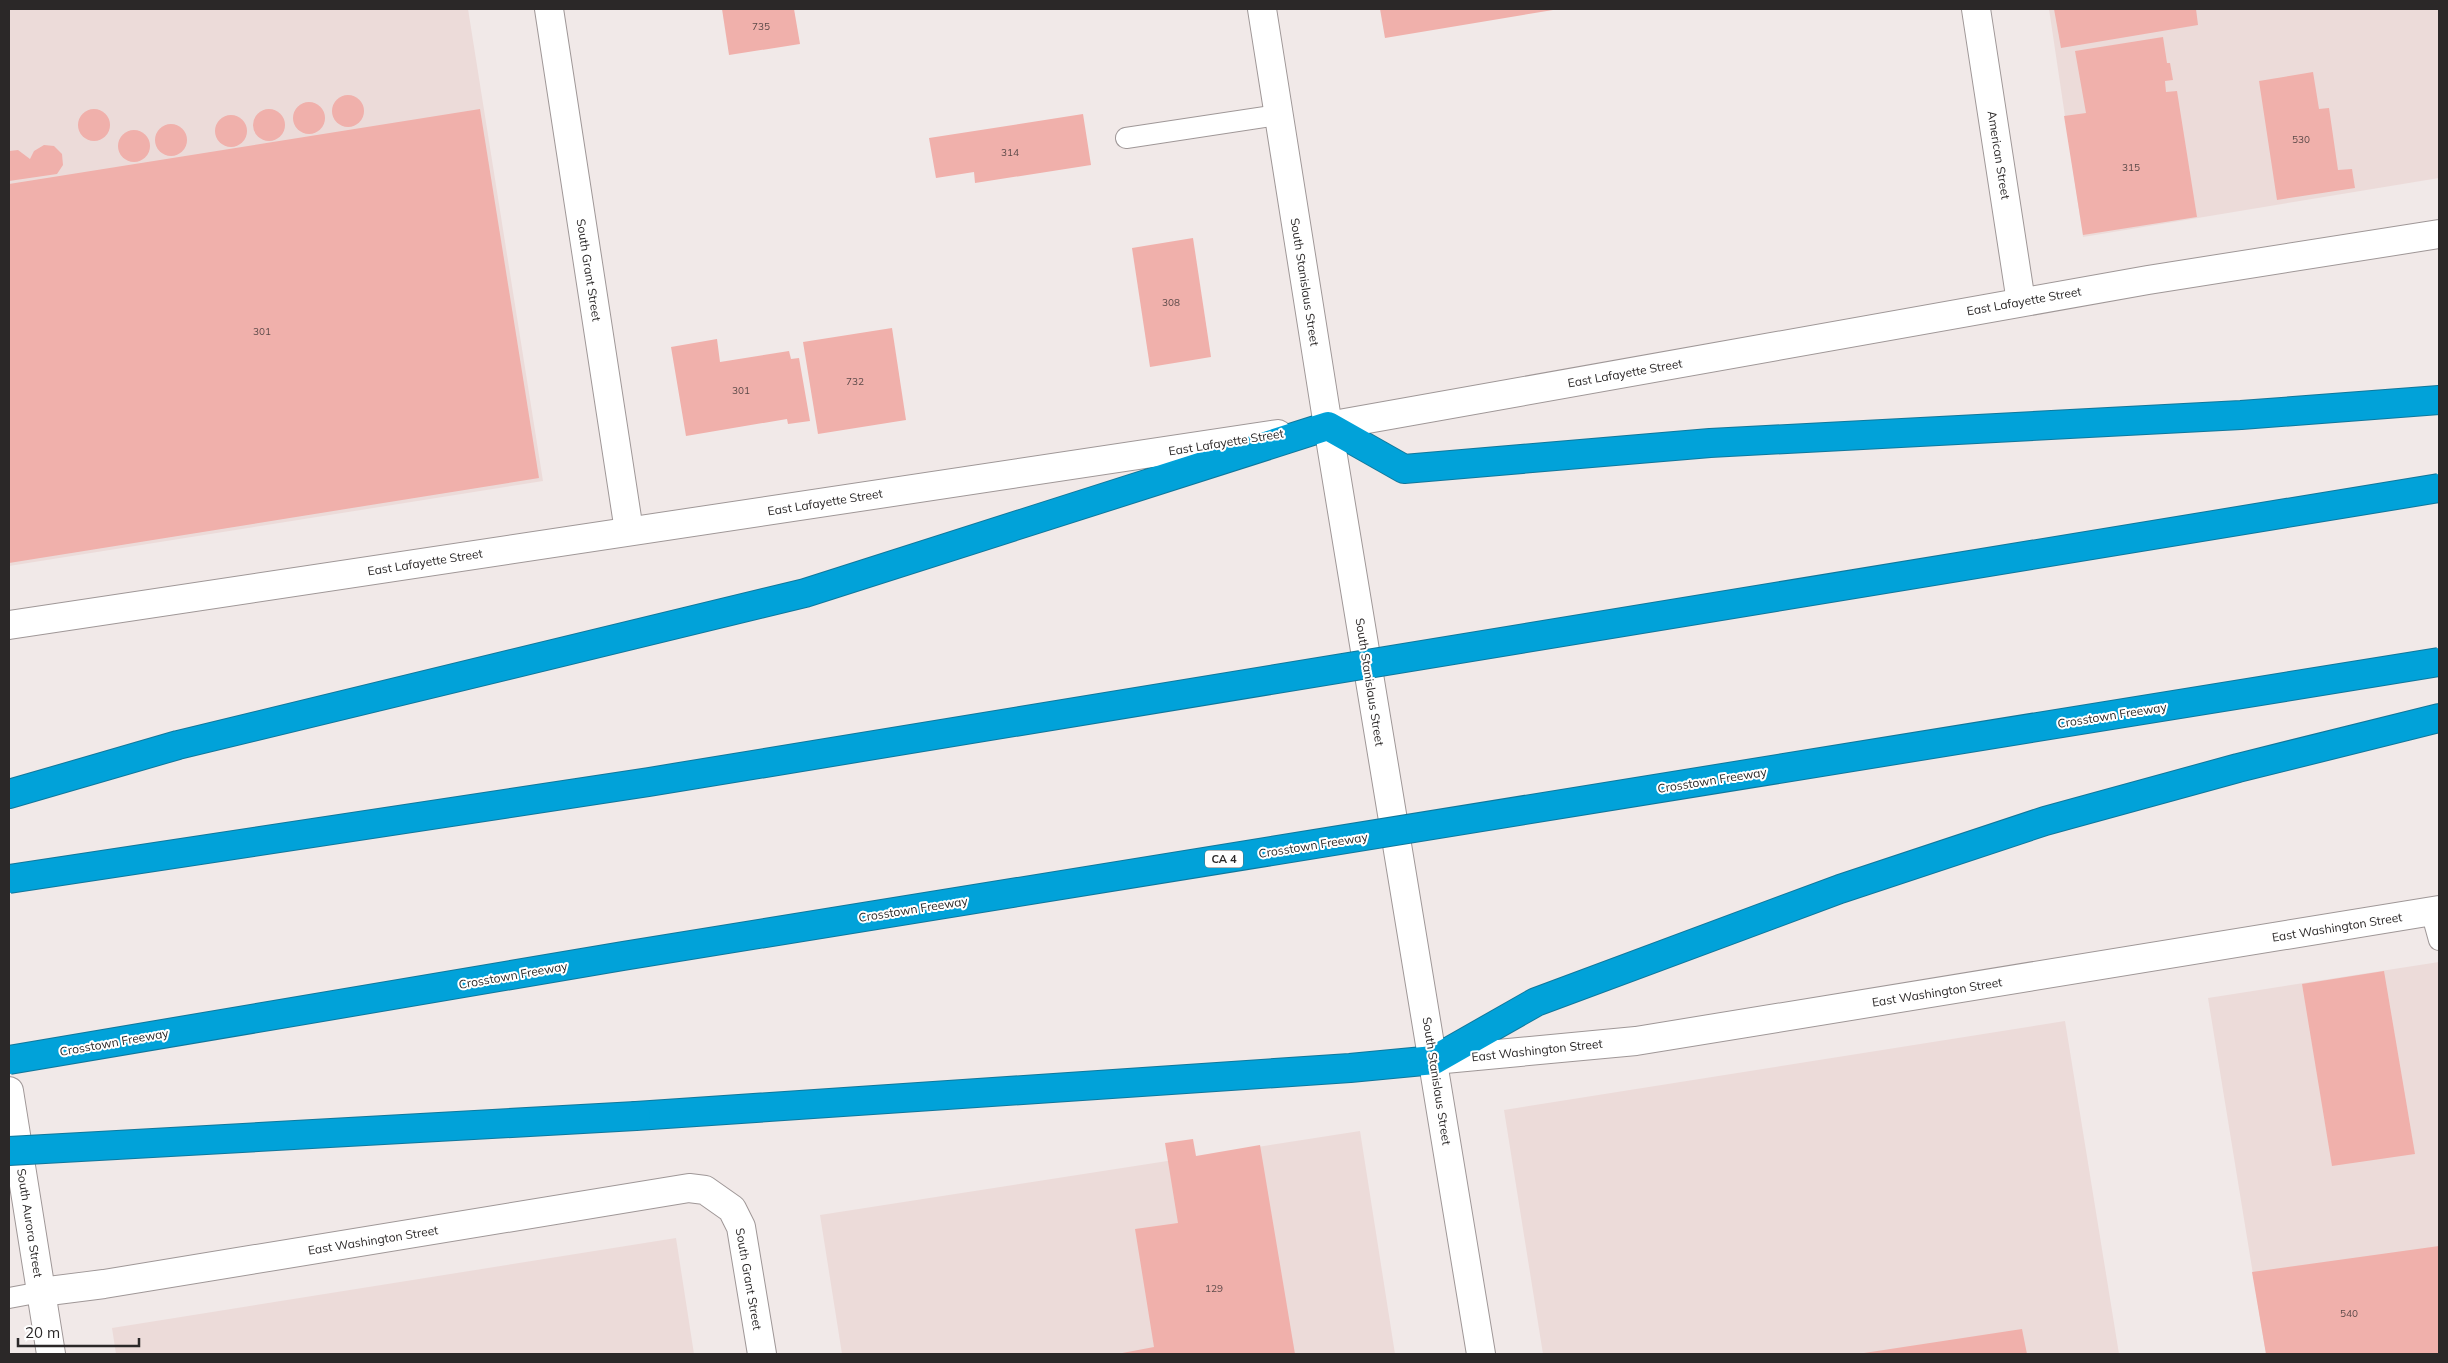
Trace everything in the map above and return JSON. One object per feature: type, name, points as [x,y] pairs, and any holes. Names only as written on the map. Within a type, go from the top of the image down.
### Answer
[{"type":"highway","points":[[9,794],[178,745],[805,594],[1328,426],[1404,468],[1710,443],[2241,414],[2439,400]]},
{"type":"highway","points":[[9,879],[659,781],[2439,488]]},
{"type":"highway","name":"Crosstown Freeway","points":[[9,1060],[643,953],[2439,662]]},
{"type":"highway","points":[[9,1151],[636,1116],[1350,1068],[1434,1060],[1536,1002],[1840,889],[2045,821],[2238,768],[2439,718]]},
{"type":"street","name":"South Grant Street","points":[[549,9],[629,531]]},
{"type":"street","name":"South Stanislaus Street","points":[[1262,9],[1328,426],[1481,1354]]},
{"type":"street","name":"American Street","points":[[1976,9],[2021,302]]},
{"type":"street","name":"East Lafayette Street","points":[[9,625],[1328,426],[2021,302],[2439,234]]},
{"type":"street","name":"East Washington Street","points":[[1434,1060],[1636,1041],[2435,911]]},
{"type":"street","name":"South Aurora Street","points":[[9,1092],[51,1354]]},
{"type":"street","name":"East Washington Street","points":[[41,1292],[104,1284],[679,1189],[705,1190]]},
{"type":"street","name":"South Grant Street","points":[[705,1190],[732,1209],[741,1227],[762,1354]]},
{"type":"lane","points":[[1126,138],[1278,115]]},
{"type":"lane","points":[[2435,911],[2439,940]]},
{"type":"lane","points":[[9,1298],[41,1292]]},
{"type":"shaded area","points":[[9,9],[468,9],[543,481],[9,566]]},
{"type":"shaded area","points":[[2049,9],[2439,9],[2439,178],[2083,237]]},
{"type":"shaded area","points":[[2439,962],[2439,1354],[2266,1354],[2208,998]]},
{"type":"shaded area","points":[[2065,1021],[2119,1354],[1543,1354],[1504,1110]]},
{"type":"shaded area","points":[[1360,1131],[1395,1354],[842,1354],[820,1215]]},
{"type":"shaded area","points":[[676,1238],[694,1354],[116,1354],[112,1328]]},
{"type":"building","points":[[722,9],[794,9],[800,44],[729,55]]},
{"type":"building","points":[[1380,9],[1553,9],[1553,10],[1385,38]]},
{"type":"building","points":[[2054,9],[2196,9],[2198,25],[2061,48]]},
{"type":"building","points":[[2163,37],[2167,63],[2170,63],[2173,80],[2165,81],[2166,92],[2177,91],[2197,217],[2083,235],[2064,116],[2086,113],[2075,51]]},
{"type":"building","points":[[2313,72],[2319,109],[2329,108],[2338,170],[2352,169],[2355,188],[2277,200],[2259,81]]},
{"type":"building","points":[[348,95],[354,96],[359,100],[363,105],[363,117],[359,122],[354,126],[348,127],[342,126],[337,122],[333,117],[332,111],[333,105],[337,100],[342,96]]},
{"type":"building","points":[[309,102],[315,103],[320,107],[324,112],[324,124],[320,129],[315,133],[309,134],[303,133],[298,129],[294,124],[293,118],[294,112],[298,107],[303,103]]},
{"type":"building","points":[[94,109],[100,110],[105,114],[109,119],[109,131],[105,136],[100,140],[94,141],[88,140],[83,136],[79,131],[78,125],[79,119],[83,114],[88,110]]},
{"type":"building","points":[[269,109],[275,110],[280,114],[284,119],[284,131],[280,136],[275,140],[269,141],[263,140],[258,136],[254,131],[253,125],[254,119],[258,114],[263,110]]},
{"type":"building","points":[[480,109],[539,478],[9,563],[9,184]]},
{"type":"building","points":[[1083,114],[1091,165],[975,183],[974,172],[936,178],[929,138]]},
{"type":"building","points":[[231,115],[237,116],[242,120],[246,125],[246,137],[242,142],[237,146],[231,147],[225,146],[220,142],[216,137],[215,131],[216,125],[220,120],[225,116]]},
{"type":"building","points":[[171,124],[177,125],[182,129],[186,134],[186,146],[182,151],[177,155],[171,156],[165,155],[160,151],[156,146],[155,140],[156,134],[160,129],[165,125]]},
{"type":"building","points":[[134,130],[140,131],[145,135],[149,140],[149,152],[145,157],[140,161],[134,162],[128,161],[123,157],[119,152],[118,146],[119,140],[123,135],[128,131]]},
{"type":"building","points":[[44,145],[54,146],[62,154],[63,165],[57,174],[9,181],[9,151],[18,150],[30,159],[34,151]]},
{"type":"building","points":[[1193,238],[1211,357],[1150,367],[1132,248]]},
{"type":"building","points":[[892,328],[906,420],[818,434],[803,342]]},
{"type":"building","points":[[717,339],[720,362],[789,351],[791,359],[799,358],[810,421],[788,424],[787,419],[686,436],[671,347]]},
{"type":"building","points":[[2384,971],[2415,1154],[2332,1166],[2302,984]]},
{"type":"building","points":[[1193,1139],[1196,1156],[1260,1145],[1295,1354],[1117,1354],[1154,1347],[1135,1229],[1178,1223],[1165,1143]]},
{"type":"building","points":[[2439,1246],[2439,1354],[2266,1354],[2252,1272]]},
{"type":"building","points":[[2022,1329],[2027,1354],[1864,1354],[1864,1353]]}]
